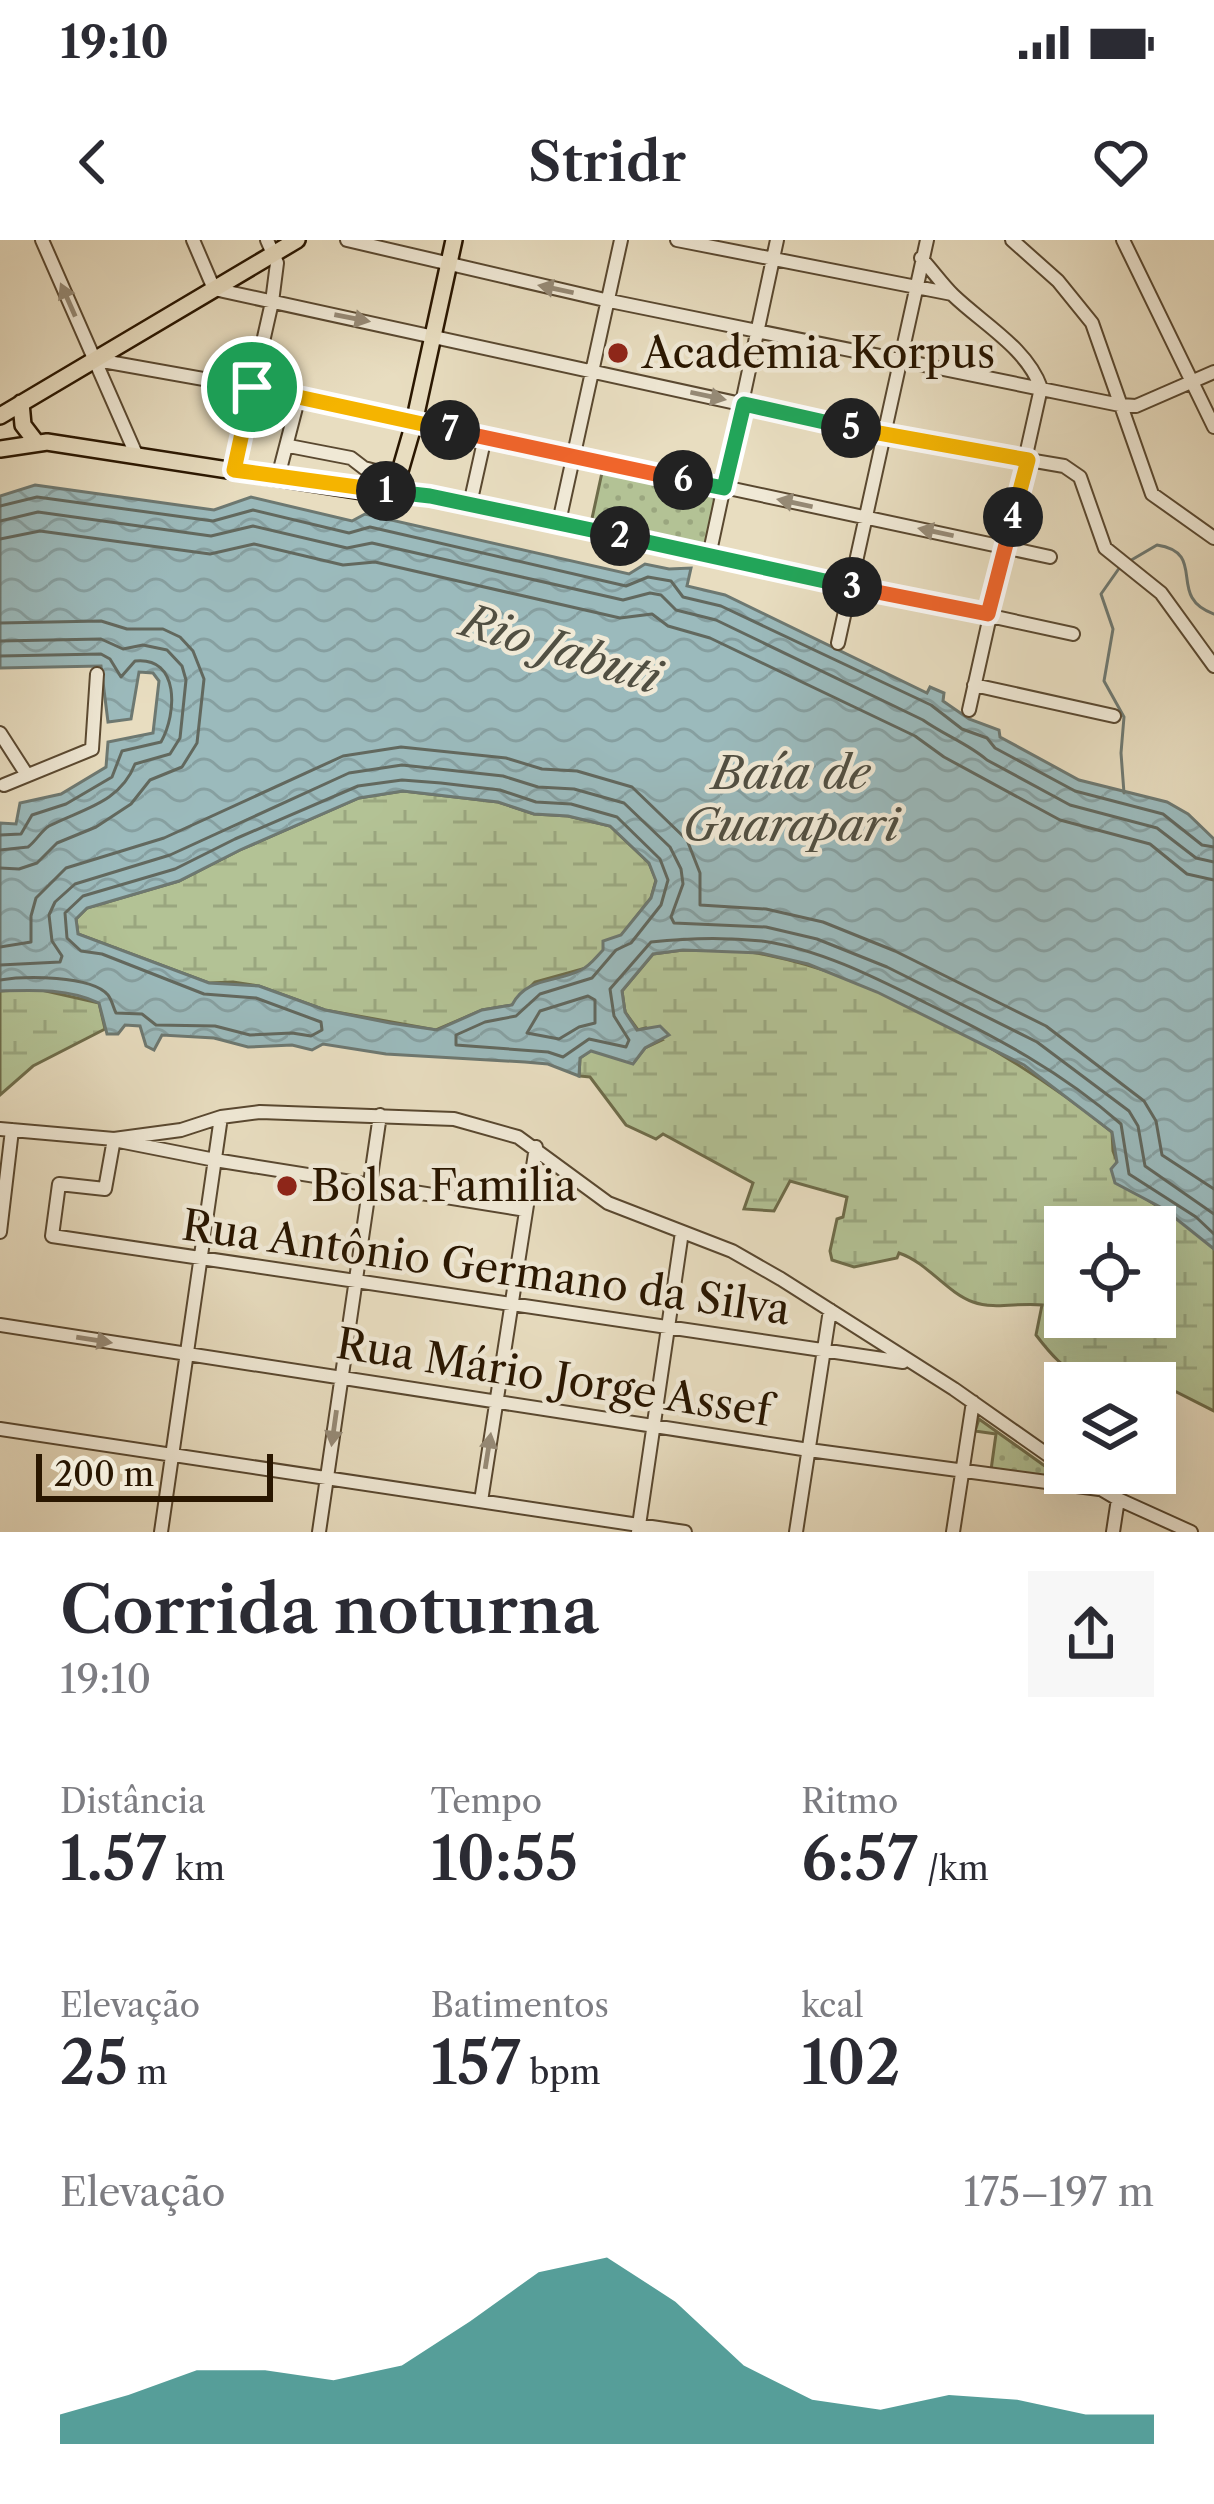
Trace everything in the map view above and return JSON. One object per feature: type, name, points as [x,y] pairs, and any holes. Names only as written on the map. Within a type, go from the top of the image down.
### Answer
[{"type":"main road","points":[[0,416],[214,289],[271,248],[297,240]]},
{"type":"main road","points":[[0,448],[36,442],[364,491],[393,483],[414,422],[454,240]]},
{"type":"main road","points":[[21,404],[23,425],[36,442]]},
{"type":"street","points":[[42,240],[136,454]]},
{"type":"street","points":[[194,240],[214,289],[883,435],[1064,466],[1080,477],[1106,548],[1161,593],[1214,666]]},
{"type":"street","points":[[346,240],[605,300],[1120,405],[1136,406],[1214,373]]},
{"type":"street","points":[[560,522],[621,240]]},
{"type":"street","points":[[677,240],[952,294]]},
{"type":"street","points":[[709,556],[777,240]]},
{"type":"street","points":[[838,643],[927,240]]},
{"type":"street","points":[[1012,240],[1058,281],[1092,322],[1152,494],[1214,538]]},
{"type":"street","points":[[1123,240],[1214,427]]},
{"type":"street","points":[[234,470],[272,302],[277,263],[271,248]]},
{"type":"street","points":[[921,257],[952,294],[1024,359],[1041,388],[968,710]]},
{"type":"street","points":[[97,360],[299,396],[1050,556]]},
{"type":"street","points":[[278,477],[299,396]]},
{"type":"street","points":[[470,504],[485,437]]},
{"type":"street","points":[[289,446],[351,458],[393,483],[470,504],[1073,634]]},
{"type":"street","points":[[1194,636],[1209,635]]},
{"type":"street","points":[[2,786],[92,749],[97,674]]},
{"type":"street","points":[[974,686],[1114,716]]},
{"type":"street","points":[[0,733],[26,775]]},
{"type":"street","points":[[2,786],[10,749]]},
{"type":"street","points":[[114,1139],[260,1112],[454,1119],[518,1137],[608,1203],[732,1251],[973,1402],[1044,1452]]},
{"type":"street","points":[[319,1532],[380,1115]]},
{"type":"street","points":[[161,1532],[225,1116]]},
{"type":"street","points":[[0,1232],[6,1130],[114,1139],[526,1210]]},
{"type":"street","name":"Rua Antônio Germano da Silva","points":[[114,1139],[105,1189],[58,1184],[52,1236],[910,1363]]},
{"type":"street","points":[[481,1501],[536,1147]]},
{"type":"street","points":[[638,1528],[682,1232]]},
{"type":"street","points":[[796,1532],[830,1310]]},
{"type":"street","name":"Rua Mário Jorge Assef","points":[[0,1325],[1044,1483]]},
{"type":"street","points":[[953,1532],[973,1402]]},
{"type":"street","points":[[0,1429],[685,1532]]},
{"type":"street","points":[[1107,1494],[1191,1532]]},
{"type":"street","points":[[1113,1532],[1118,1499]]},
{"type":"green space","points":[[603,468],[718,493],[706,547],[591,523]]},
{"type":"green space","points":[[403,791],[498,802],[534,814],[610,826],[649,863],[656,880],[651,898],[621,936],[586,968],[535,982],[512,1005],[482,1010],[436,1030],[325,1010],[259,986],[209,983],[78,934],[76,919],[87,908],[179,881],[359,798]]},
{"type":"green space","points":[[683,950],[757,953],[811,966],[949,1025],[1076,1104],[1112,1132],[1113,1151],[1126,1186],[1157,1206],[1044,1206],[1044,1338],[1176,1338],[1176,1218],[1214,1249],[1214,1411],[1176,1392],[1176,1362],[1060,1362],[1036,1335],[1042,1305],[973,1302],[899,1253],[897,1258],[854,1267],[832,1260],[837,1219],[843,1217],[847,1197],[790,1181],[774,1211],[744,1209],[753,1183],[663,1134],[656,1139],[626,1125],[590,1077],[579,1076],[580,1058],[591,1050],[633,1063],[645,1048],[662,1040],[646,1028],[638,1030],[625,1012],[622,991],[653,954]]},
{"type":"green space","points":[[37,989],[99,1003],[105,1029],[33,1066],[0,1095],[0,991]]},
{"type":"green space","points":[[979,1419],[1044,1465],[1044,1477],[991,1470],[996,1434],[975,1431]]},
{"type":"water","name":"Baía de Guarapari","points":[[35,485],[214,510],[251,497],[352,521],[365,514],[629,574],[645,564],[691,568],[687,586],[725,595],[927,693],[930,687],[944,693],[943,701],[969,719],[999,730],[1000,737],[1079,780],[1167,802],[1214,839],[1214,1249],[1176,1219],[1176,1206],[1158,1206],[1115,1183],[1112,1132],[1024,1065],[877,992],[808,964],[761,953],[683,950],[653,954],[622,991],[625,1012],[637,1030],[660,1026],[669,1035],[645,1048],[633,1064],[591,1051],[580,1058],[579,1076],[548,1064],[386,1054],[323,1044],[312,1050],[292,1045],[248,1047],[214,1038],[162,1035],[154,1050],[146,1046],[140,1026],[125,1025],[118,1034],[107,1034],[99,1003],[87,998],[50,991],[0,991],[0,823],[16,824],[20,803],[61,794],[106,767],[108,742],[153,733],[159,681],[153,673],[139,672],[131,719],[108,722],[101,666],[0,668],[0,496]],"holes":[[[403,791],[498,802],[534,814],[610,826],[649,863],[656,881],[651,898],[621,935],[603,941],[603,950],[584,968],[533,985],[512,1005],[482,1010],[437,1030],[325,1010],[259,986],[209,983],[78,934],[76,919],[87,908],[179,881],[359,798]]]},
{"type":"waterway","points":[[1128,562],[1157,545],[1172,550],[1185,566],[1192,597],[1214,614]]},
{"type":"waterway","points":[[1120,567],[1101,594],[1113,629],[1104,681],[1124,717],[1124,793]]},
{"type":"place","name":"Academia Korpus","points":[[618,353]]},
{"type":"place","name":"Bolsa Familia","points":[[287,1186]]},
{"type":"route","points":[[252,387],[724,488],[744,404],[1028,460],[988,614],[430,496],[364,491],[234,470],[252,387]]},
{"type":"water label","name":"Rio Jabuti","points":[[561,649]]}]
